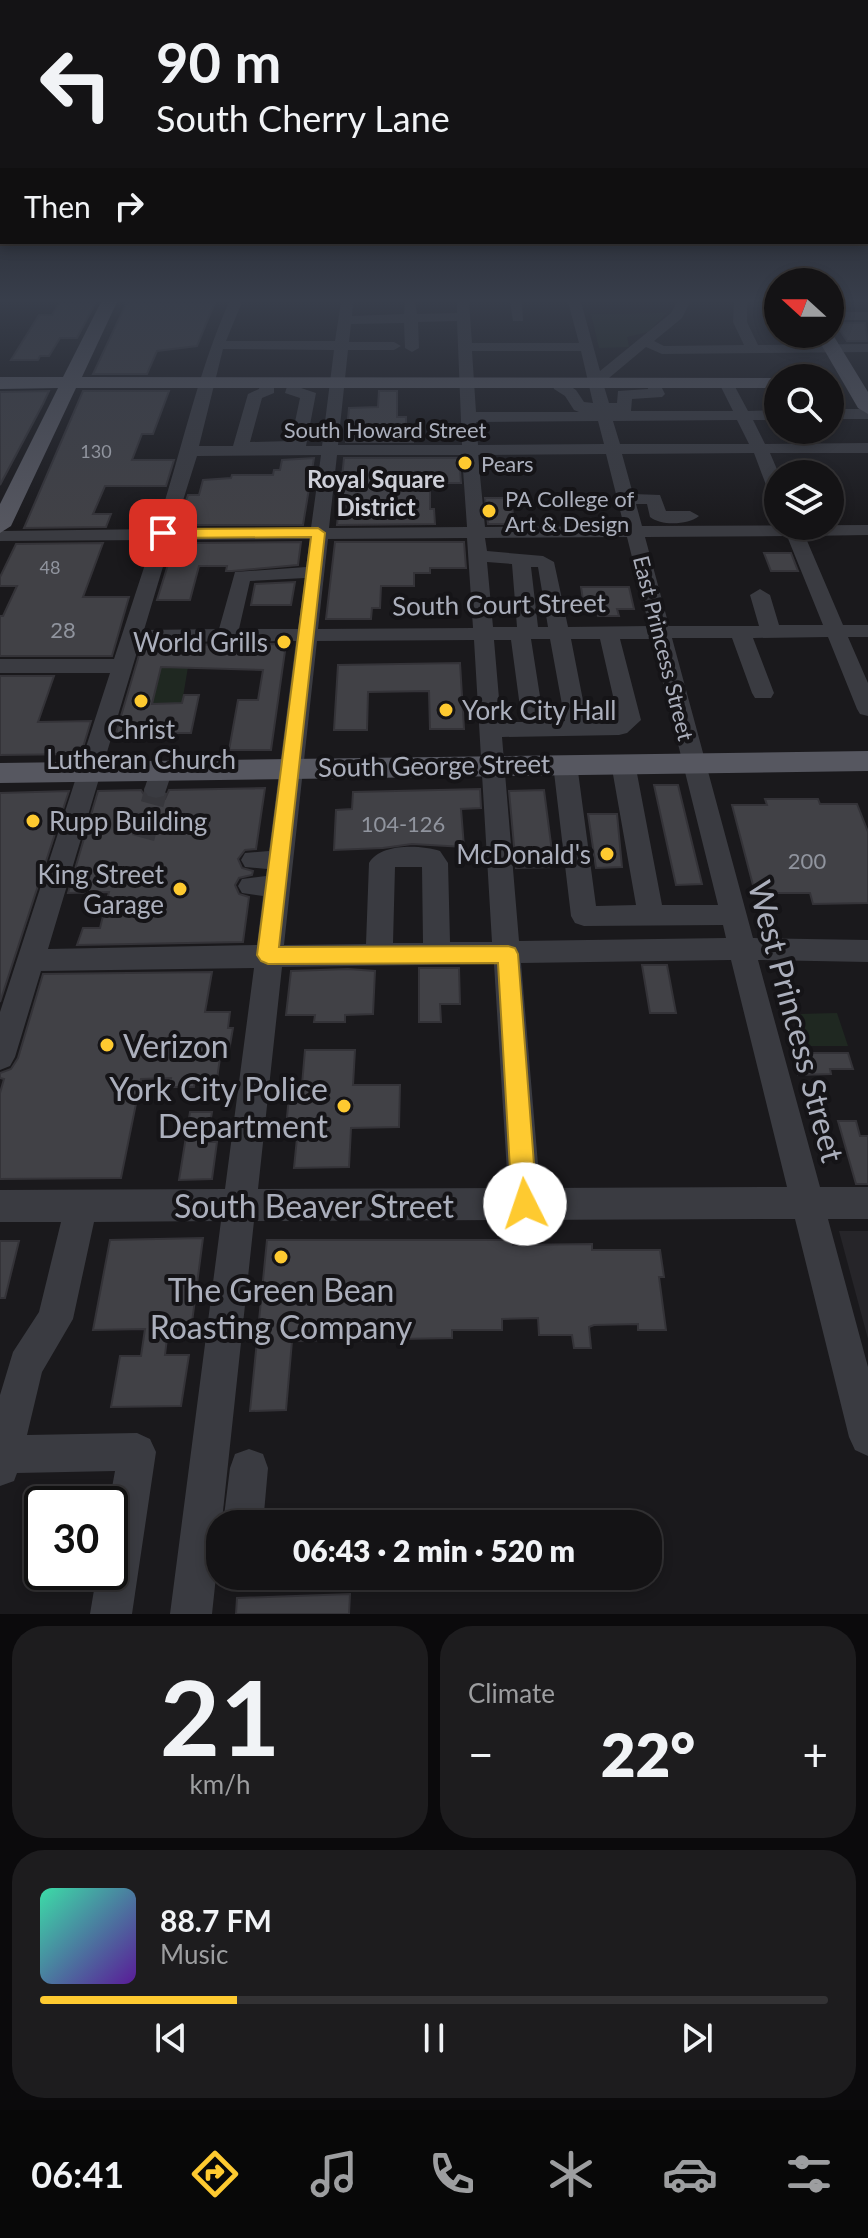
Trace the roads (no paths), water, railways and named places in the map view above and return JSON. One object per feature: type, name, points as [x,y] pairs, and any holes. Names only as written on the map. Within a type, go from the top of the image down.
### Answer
[{"type":"main road","points":[[0,526],[72,377]]},
{"type":"main road","points":[[0,383],[206,383],[294,388],[337,383],[764,382]]},
{"type":"main road","points":[[860,382],[868,408]]},
{"type":"main road","name":"South George Street","points":[[0,773],[87,770],[158,780],[291,767],[868,761]]},
{"type":"street","points":[[0,1057],[87,770],[190,451],[208,377]]},
{"type":"street","points":[[191,1614],[268,955],[266,873],[291,767],[338,377]]},
{"type":"street","points":[[467,377],[525,1204]]},
{"type":"street","name":"East Princess Street","points":[[593,377],[692,762]]},
{"type":"street","points":[[594,383],[601,377]]},
{"type":"street","points":[[559,383],[561,389],[571,393],[575,405],[603,412],[626,408],[623,394],[657,394],[653,383]]},
{"type":"street","points":[[726,383],[764,460]]},
{"type":"street","points":[[267,388],[256,394],[241,447],[298,446],[308,393],[294,388]]},
{"type":"street","points":[[469,417],[603,412],[764,415]]},
{"type":"street","points":[[844,414],[868,414]]},
{"type":"street","name":"South Howard Street","points":[[190,451],[868,448]]},
{"type":"street","points":[[626,499],[654,499],[661,524]]},
{"type":"street","points":[[0,536],[476,533],[700,521],[764,526]]},
{"type":"street","points":[[844,533],[865,535]]},
{"type":"street","points":[[797,540],[868,708]]},
{"type":"street","points":[[478,556],[512,557],[522,564],[543,562],[547,566],[577,729]]},
{"type":"street","points":[[522,564],[524,632],[534,729]]},
{"type":"street","points":[[284,618],[230,626],[242,576],[314,572]]},
{"type":"street","points":[[760,595],[771,631]]},
{"type":"street","name":"South Court Street","points":[[130,636],[230,626],[306,634],[604,631],[659,625],[740,631],[868,631]]},
{"type":"street","points":[[490,730],[619,728],[630,720],[604,631]]},
{"type":"street","points":[[740,631],[763,693]]},
{"type":"street","points":[[0,666],[121,666]]},
{"type":"street","name":"West Princess Street","points":[[692,762],[868,1437]]},
{"type":"street","points":[[623,763],[651,916]]},
{"type":"street","points":[[565,764],[589,953]]},
{"type":"street","points":[[379,955],[382,863],[391,858],[431,858],[435,863],[437,955]]},
{"type":"street","points":[[584,916],[732,915]]},
{"type":"street","points":[[29,960],[268,955],[868,951]]},
{"type":"street","name":"South Beaver Street","points":[[0,1206],[868,1203]]},
{"type":"street","points":[[81,1206],[55,1319],[26,1365],[2,1460],[137,1452],[111,1614]]},
{"type":"street","points":[[244,1510],[249,1468]]},
{"type":"tunnel","points":[[143,838],[156,790]]},
{"type":"place","name":"Pears","points":[[465,463]]},
{"type":"place","name":"PA College of Art & Design","points":[[489,511]]},
{"type":"place","name":"World Grills","points":[[284,642]]},
{"type":"place","name":"Christ Lutheran Church","points":[[141,701]]},
{"type":"place","name":"York City Hall","points":[[446,710]]},
{"type":"place","name":"Rupp Building","points":[[33,821]]},
{"type":"place","name":"McDonald's","points":[[607,854]]},
{"type":"place","name":"King Street Garage","points":[[180,889]]},
{"type":"place","name":"Verizon","points":[[107,1045]]},
{"type":"place","name":"York City Police Department","points":[[344,1106]]},
{"type":"place","name":"The Green Bean Roasting Company","points":[[281,1257]]},
{"type":"district","name":"Royal Square District","points":[[376,492]]}]
